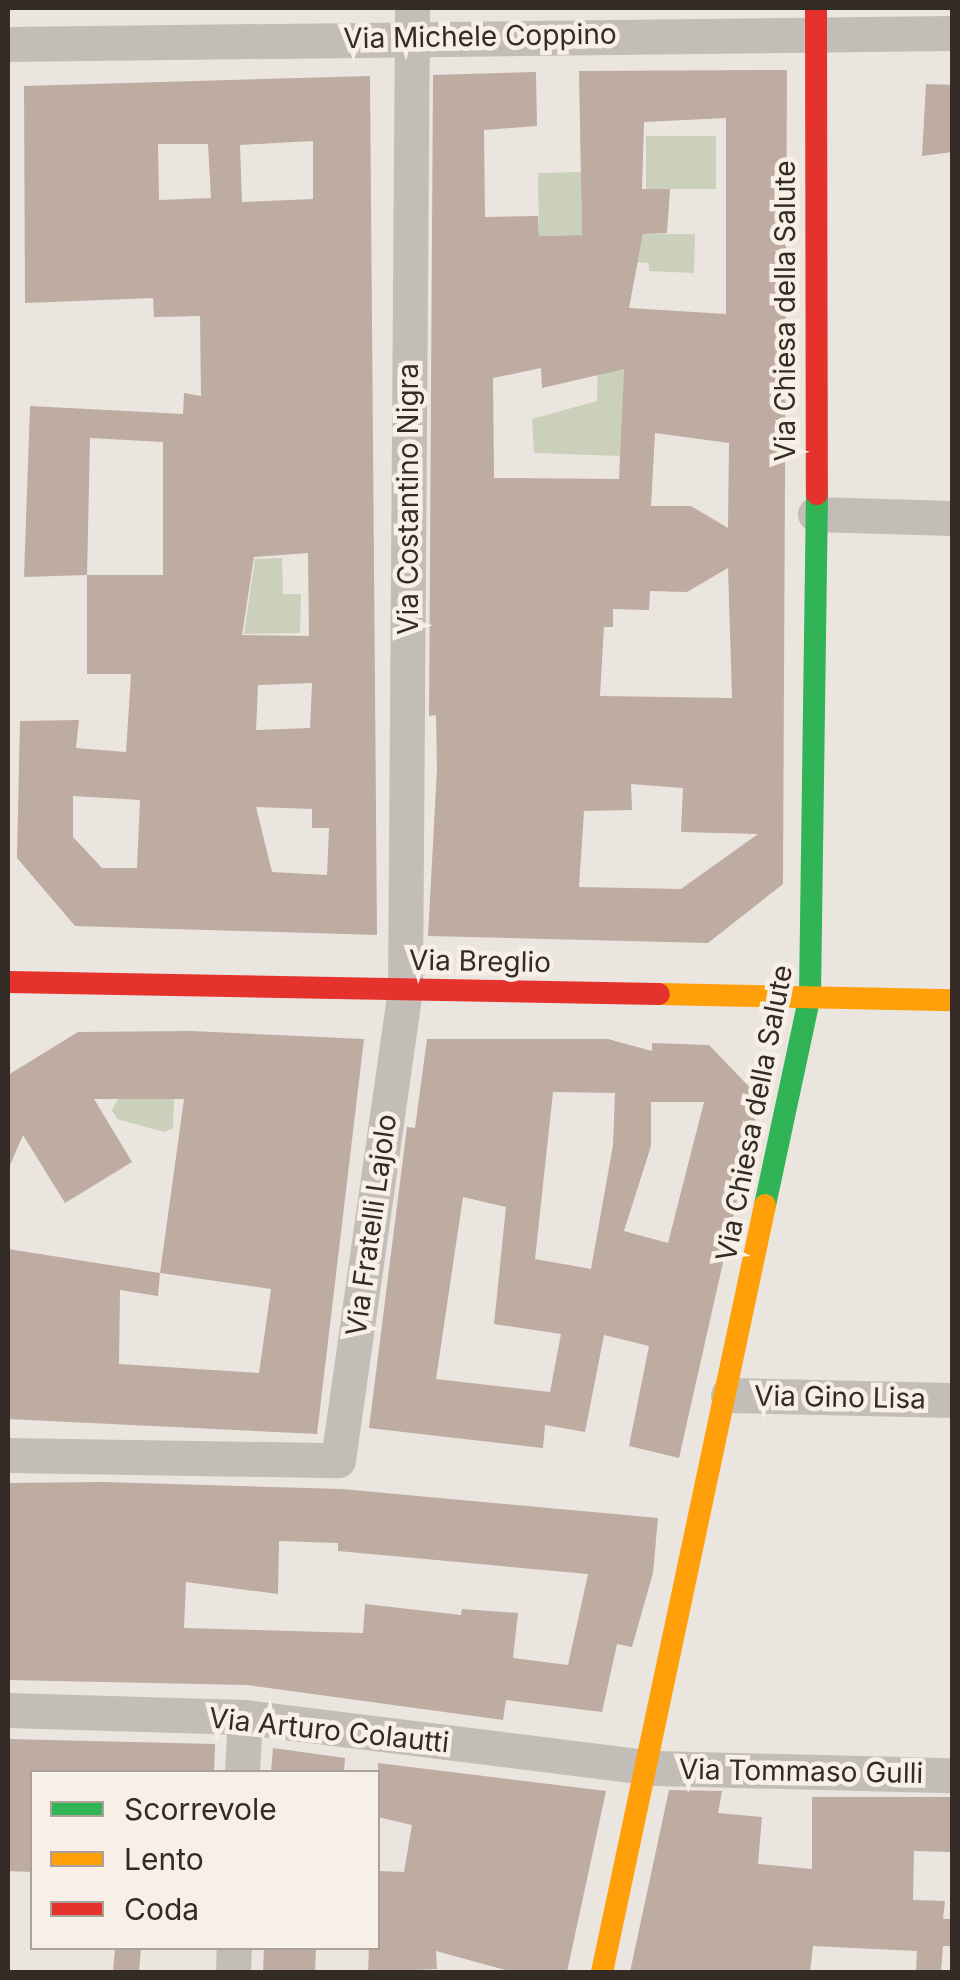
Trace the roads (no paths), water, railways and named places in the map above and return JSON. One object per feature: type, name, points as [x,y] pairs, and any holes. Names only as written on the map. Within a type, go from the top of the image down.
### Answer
[{"type":"street","name":"Via Michele Coppino","points":[[8,44],[412,22],[816,20],[952,33]]},
{"type":"street","name":"Via Chiesa della Salute","points":[[602,1972],[649,1767],[810,995],[817,814],[816,20]]},
{"type":"street","name":"Via Costantino Nigra","points":[[404,990],[412,22]]},
{"type":"street","points":[[815,514],[952,518]]},
{"type":"street","name":"Via Breglio","points":[[8,982],[952,1000]]},
{"type":"street","name":"Via Fratelli Lajolo","points":[[8,1454],[338,1460],[404,990]]},
{"type":"street","name":"Via Gino Lisa","points":[[728,1394],[952,1400]]},
{"type":"street","name":"Via Arturo Colautti","points":[[8,1710],[245,1717],[649,1767]]},
{"type":"street","points":[[242,1770],[245,1717]]},
{"type":"street","name":"Via Tommaso Gulli","points":[[649,1767],[952,1775]]}]
